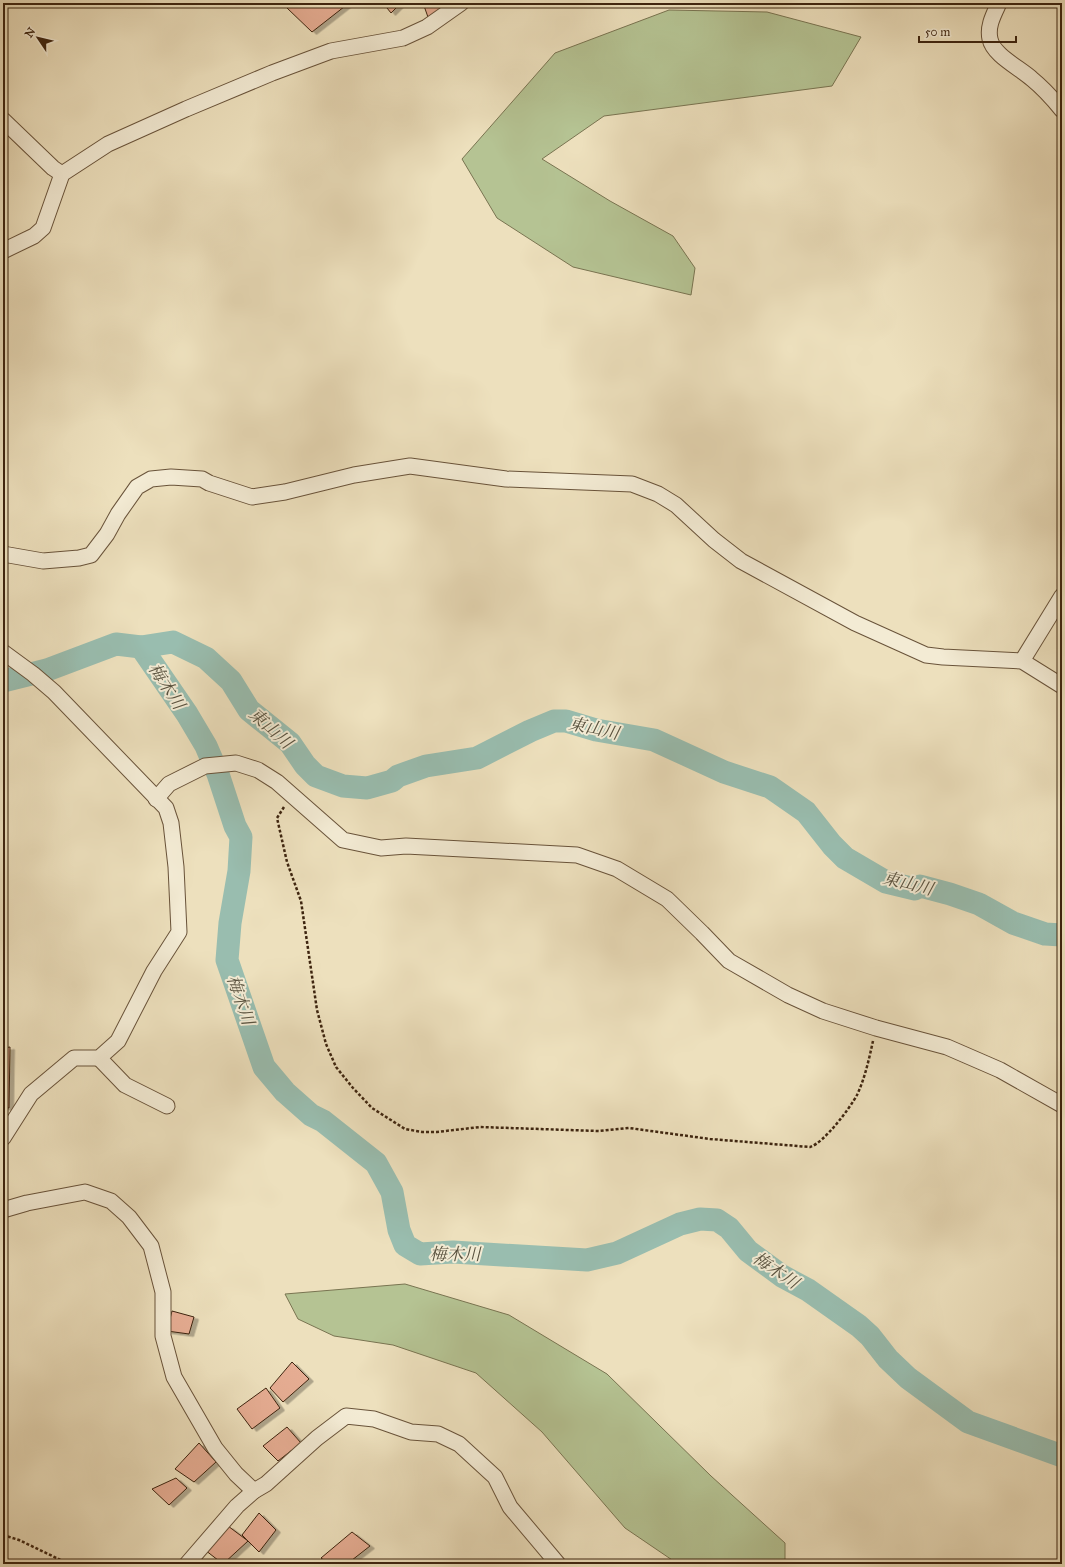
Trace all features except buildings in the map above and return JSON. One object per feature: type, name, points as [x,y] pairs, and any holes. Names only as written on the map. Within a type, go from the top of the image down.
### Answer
[{"type":"street","points":[[3,251],[34,236],[43,228],[62,174],[108,144],[272,73],[331,51],[403,38],[427,27],[461,3]]},
{"type":"street","points":[[999,3],[991,21],[989,30],[990,40],[998,53],[1032,79],[1062,110]]},
{"type":"street","points":[[3,120],[53,168],[62,174]]},
{"type":"street","points":[[3,554],[42,561],[79,558],[91,555],[107,534],[118,514],[137,487],[151,480],[171,477],[202,479],[252,497],[285,492],[354,475],[410,466],[506,479],[632,484],[658,494],[676,505],[714,540],[741,560],[869,629],[926,654],[943,657],[1022,661],[1062,686]]},
{"type":"street","points":[[1022,661],[1062,596]]},
{"type":"street","points":[[3,652],[33,674],[54,692],[166,808],[170,823],[176,867],[179,932],[154,971],[118,1041],[99,1058],[74,1058],[31,1094],[3,1138]]},
{"type":"street","points":[[156,799],[169,784],[205,766],[236,763],[258,770],[277,782],[343,840],[381,848],[406,846],[577,855],[617,869],[667,899],[728,961],[788,995],[823,1011],[876,1028],[947,1047],[967,1055],[1000,1070],[1062,1105]]},
{"type":"street","points":[[99,1058],[125,1086],[167,1106]]},
{"type":"street","points":[[3,1210],[27,1203],[85,1192],[111,1201],[128,1217],[151,1246],[163,1292],[163,1336],[174,1377],[215,1448],[236,1474],[254,1491]]},
{"type":"street","points":[[187,1564],[237,1506],[254,1491],[266,1484],[317,1438],[346,1416],[374,1418],[411,1432],[438,1434],[459,1444],[495,1477],[510,1507],[558,1564]]},
{"type":"path","points":[[292,794],[277,818],[287,862],[301,901],[317,1010],[326,1044],[336,1067],[353,1088],[372,1108],[405,1129],[422,1132],[436,1132],[480,1127],[600,1131],[629,1128],[710,1139],[810,1148],[816,1146],[827,1136],[857,1095],[866,1072],[876,1028]]},
{"type":"path","points":[[3,1535],[19,1540],[69,1564]]},
{"type":"green space","points":[[669,10],[767,12],[861,37],[832,86],[604,116],[542,159],[610,201],[673,236],[695,268],[691,295],[573,267],[497,218],[462,159],[555,53]]},
{"type":"green space","points":[[405,1284],[509,1315],[607,1374],[711,1476],[785,1543],[785,1564],[678,1564],[625,1528],[542,1432],[476,1373],[393,1345],[334,1336],[298,1319],[285,1294]]},
{"type":"waterway","name":"東山川","points":[[3,681],[47,670],[116,644],[141,647],[173,642],[206,658],[231,681],[249,710],[290,743],[305,765],[316,776],[343,786],[367,788],[392,781],[398,776],[426,766],[477,758],[530,731],[554,721],[566,721],[596,730],[654,740],[724,772],[770,787],[806,812],[832,845],[845,858],[886,882],[915,889],[920,886],[950,894],[979,904],[1013,923],[1045,934],[1062,935]]},
{"type":"waterway","name":"梅木川","points":[[141,647],[187,714],[206,746],[218,774],[235,826],[241,837],[239,871],[230,923],[227,960],[264,1067],[285,1092],[311,1115],[323,1121],[376,1163],[392,1192],[399,1230],[405,1245],[420,1254],[453,1252],[587,1260],[617,1253],[680,1224],[700,1219],[717,1220],[729,1228],[748,1251],[782,1276],[808,1290],[859,1326],[870,1336],[888,1359],[908,1378],[968,1422],[1062,1456]]}]
